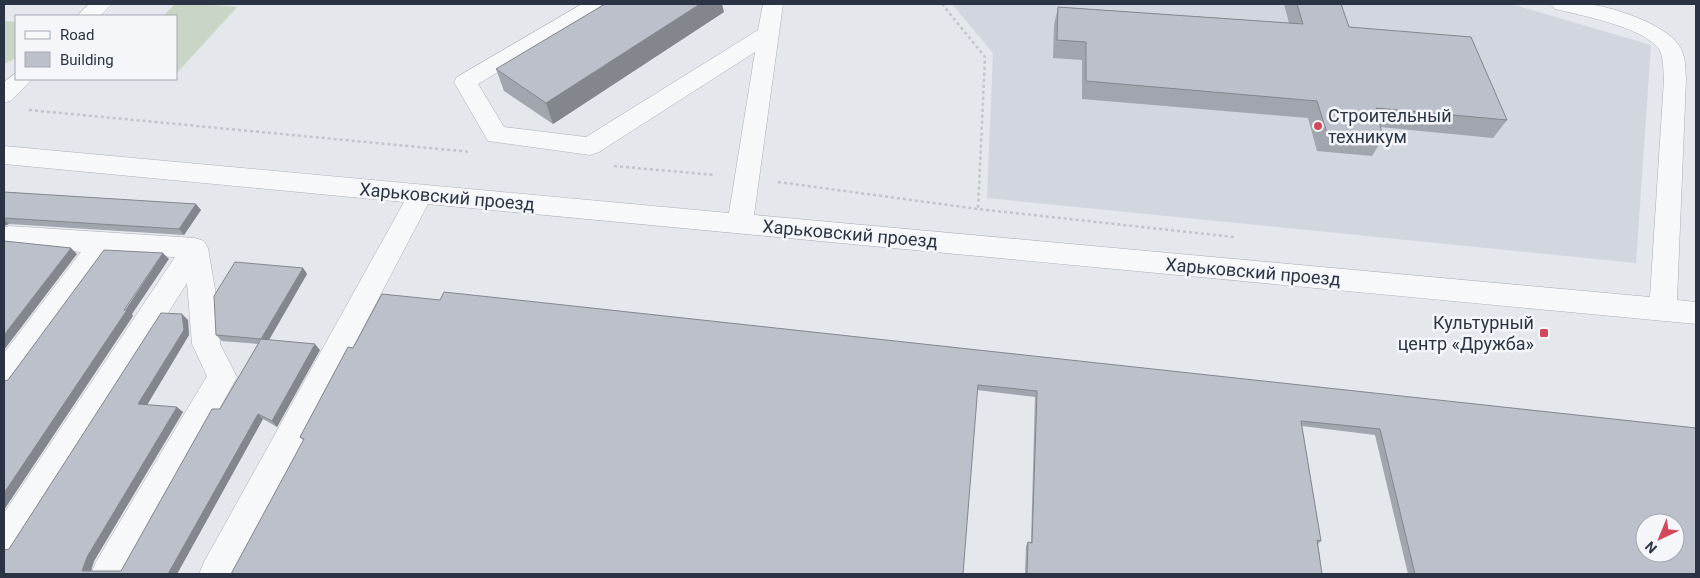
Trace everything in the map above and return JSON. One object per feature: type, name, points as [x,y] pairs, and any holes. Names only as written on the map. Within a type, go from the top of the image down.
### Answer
[{"type":"street","points":[[89,15],[101,4]]},
{"type":"street","points":[[597,4],[466,82],[496,135],[590,146],[769,33]]},
{"type":"street","points":[[740,224],[773,4]]},
{"type":"street","points":[[1562,4],[1633,23],[1660,37],[1671,49],[1686,81],[1663,310]]},
{"type":"street","points":[[4,95],[20,80]]},
{"type":"street","name":"Харьковский проезд","points":[[4,155],[1696,313]]},
{"type":"street","points":[[216,574],[421,194]]},
{"type":"street","points":[[5,238],[195,248]]},
{"type":"street","points":[[4,375],[102,243]]},
{"type":"street","points":[[4,541],[195,248]]},
{"type":"street","points":[[108,574],[222,377],[206,344],[203,301],[195,248]]},
{"type":"path","points":[[608,165],[747,178],[978,209],[985,57],[942,4]]},
{"type":"path","points":[[24,110],[479,153]]},
{"type":"shaded area","name":"Строительный техникум","points":[[952,4],[1511,4],[1651,45],[1636,263],[987,198],[993,53]]},
{"type":"green space","points":[[175,4],[237,7],[178,72],[178,15],[164,15]]},
{"type":"green space","points":[[4,21],[15,22],[15,58],[4,64]]},
{"type":"building","points":[[605,4],[700,4],[546,103],[496,69]]},
{"type":"building","points":[[1297,4],[1341,4],[1349,27],[1471,37],[1507,120],[1376,108],[1383,138],[1327,133],[1317,101],[1086,81],[1086,42],[1057,40],[1058,7],[1303,24]]},
{"type":"building","points":[[4,192],[196,204],[179,229],[4,218]]},
{"type":"building","points":[[4,241],[71,248],[4,335]]},
{"type":"building","points":[[104,250],[163,253],[4,493],[4,381],[8,380]]},
{"type":"building","points":[[235,262],[303,268],[261,339],[216,335],[214,296]]},
{"type":"building","points":[[444,292],[1696,428],[1696,574],[1415,574],[1380,429],[1301,421],[1321,541],[1317,540],[1322,574],[1027,574],[1028,542],[1032,543],[1037,391],[978,385],[963,574],[231,574],[304,439],[300,437],[348,347],[353,348],[382,294],[440,300]]},
{"type":"building","points":[[161,313],[182,314],[184,330],[138,404],[177,407],[87,557],[82,571],[121,571],[212,409],[220,409],[261,339],[315,344],[272,421],[258,414],[168,574],[4,574],[4,550],[9,549]]},
{"type":"place","name":"Строительный техникум","points":[[1318,126]]},
{"type":"place","name":"Культурный центр «Дружба»","points":[[1544,333]]}]
